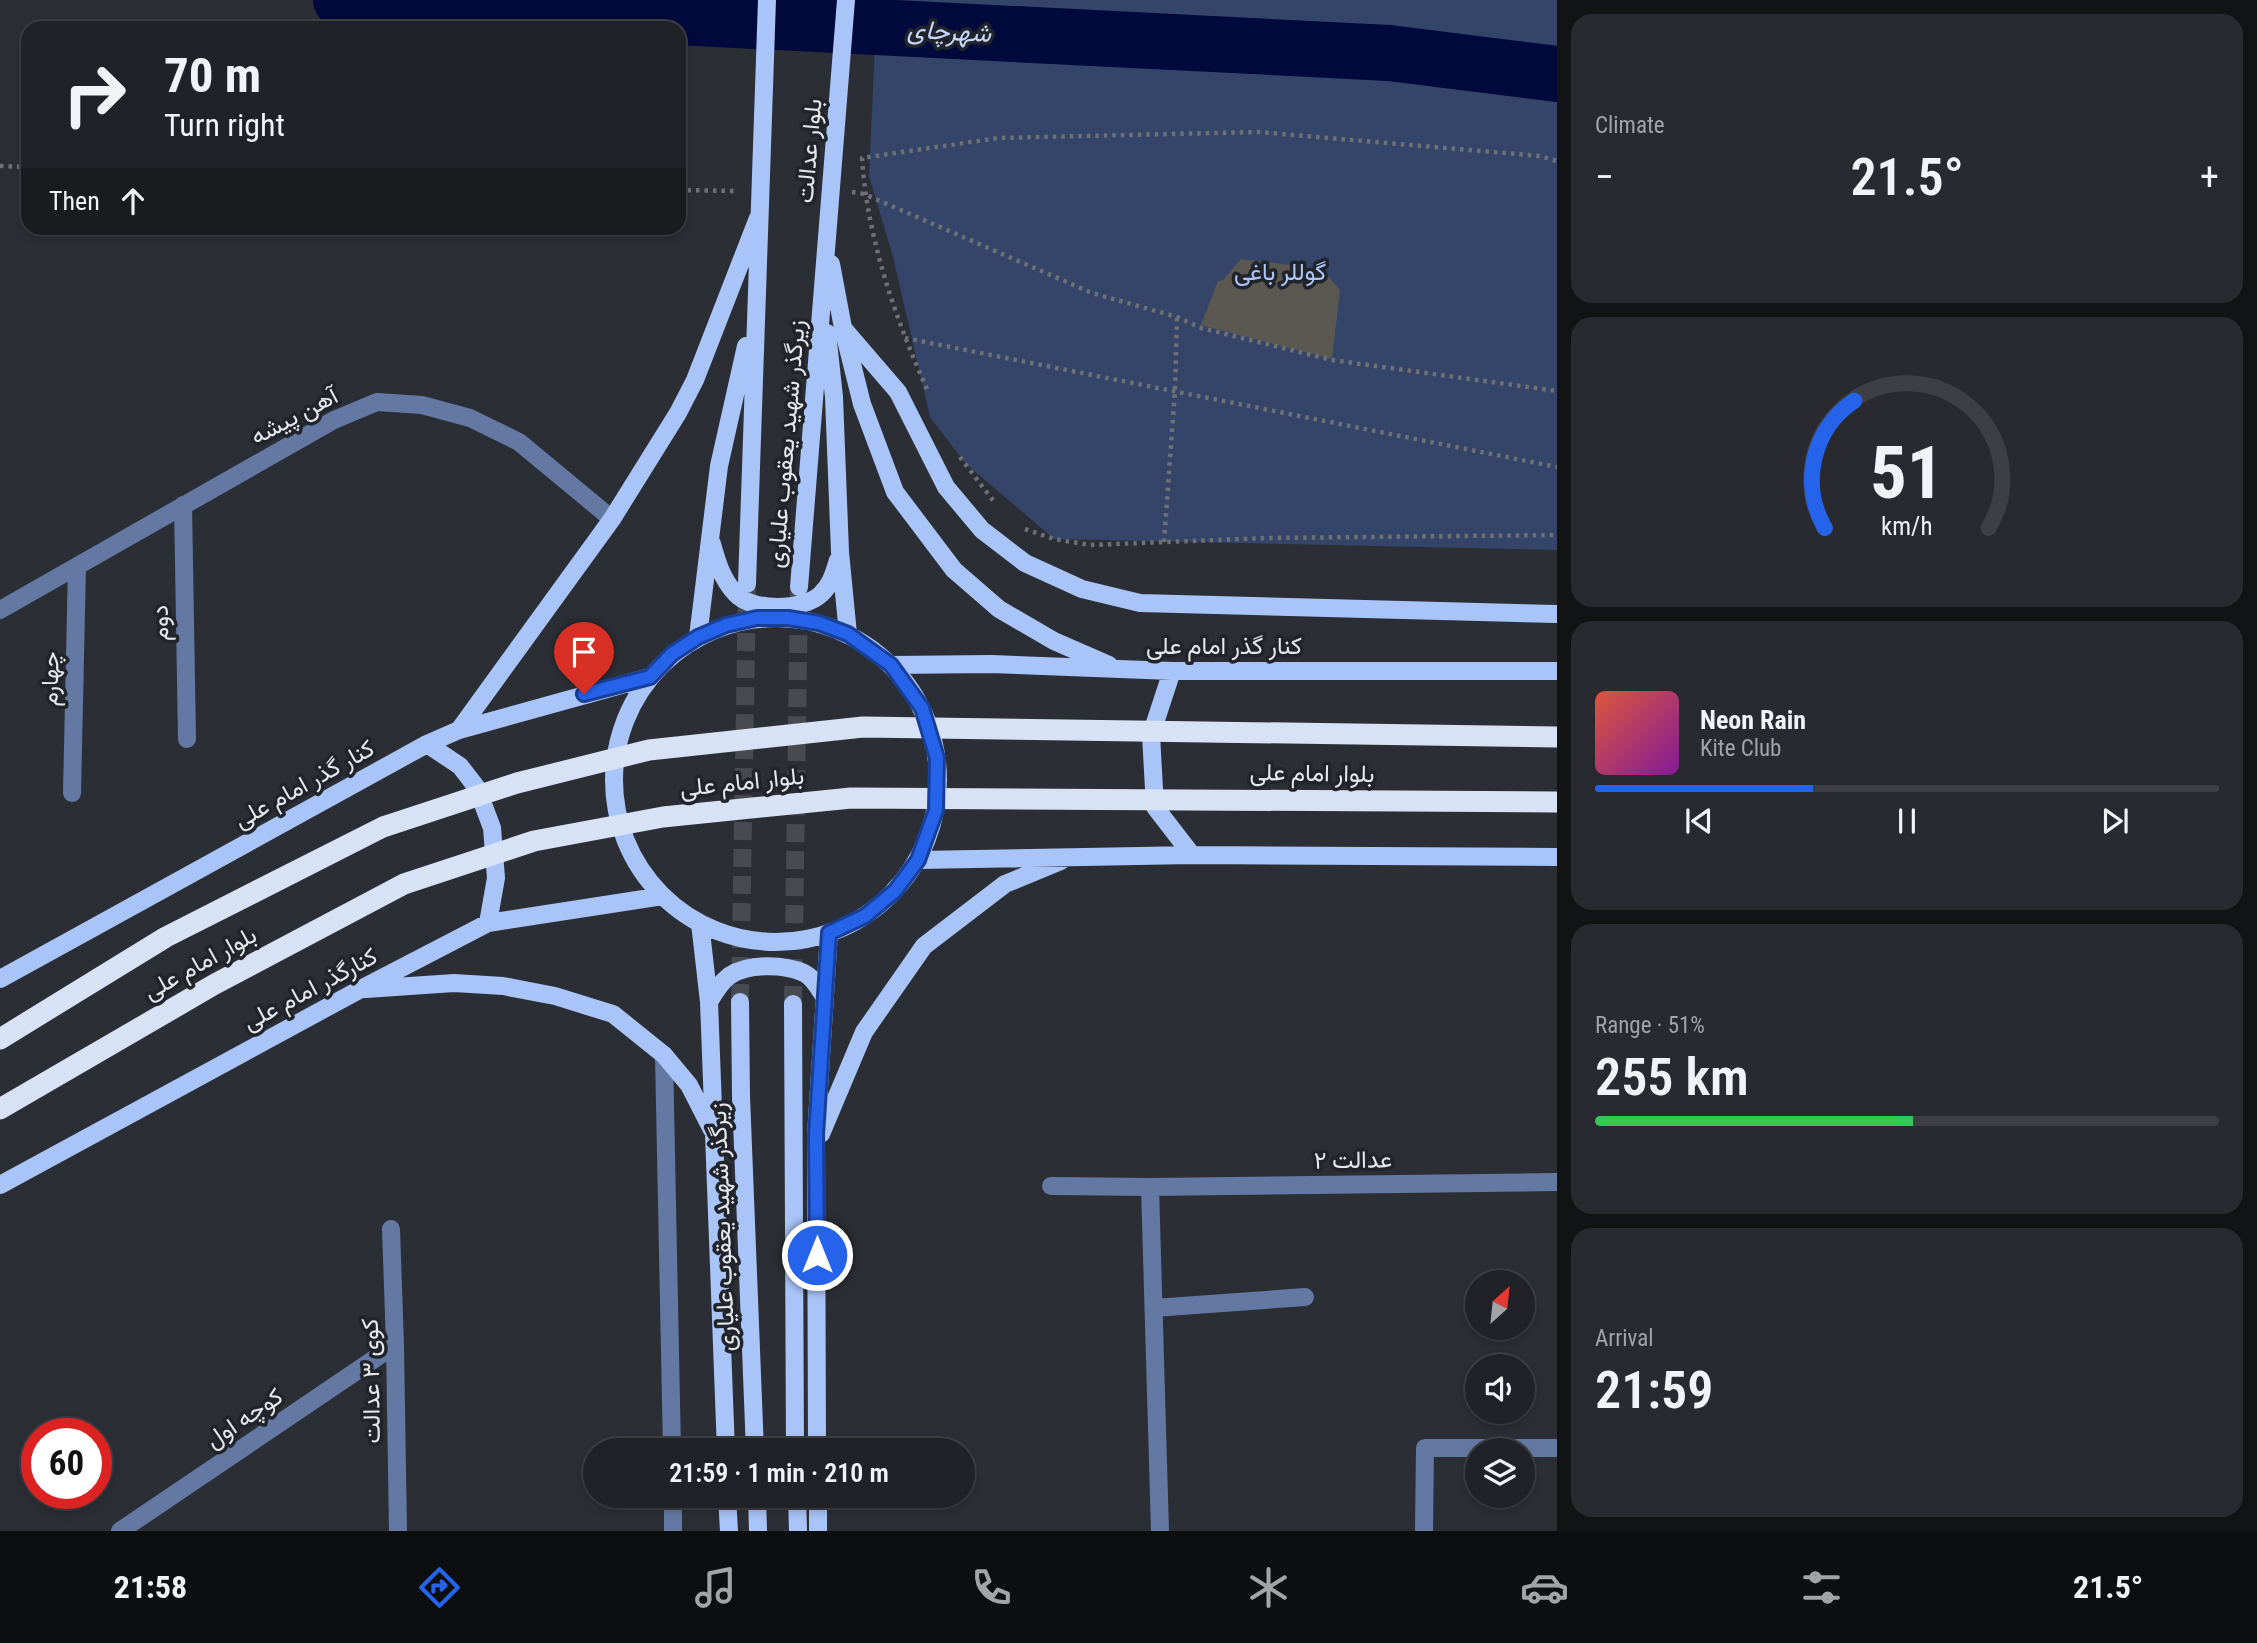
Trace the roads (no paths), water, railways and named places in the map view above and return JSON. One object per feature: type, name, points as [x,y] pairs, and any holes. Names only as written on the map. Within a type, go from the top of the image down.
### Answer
[{"type":"highway","name":"بلوار امام علی","points":[[0,1039],[166,937],[383,827],[517,783],[649,750],[863,727],[1557,737]]},
{"type":"highway","name":"بلوار امام علی","points":[[0,1109],[215,984],[404,884],[534,841],[663,817],[851,798],[1557,802]]},
{"type":"main road","name":"بلوار عدالت","points":[[755,305],[767,0]]},
{"type":"main road","name":"بلوار عدالت","points":[[821,306],[846,0]]},
{"type":"main road","points":[[459,730],[612,519],[678,413],[695,380],[758,218]]},
{"type":"main road","points":[[826,240],[843,328],[862,404],[895,492],[954,570],[999,609],[1054,641],[1122,670]]},
{"type":"main road","points":[[698,637],[719,466],[755,305]]},
{"type":"main road","name":"زیرگذر شهید یعقوب علیاری","points":[[747,584],[755,305]]},
{"type":"main road","points":[[821,306],[828,339],[834,397],[840,552],[848,634]]},
{"type":"main road","name":"زیرگذر شهید یعقوب علیاری","points":[[799,587],[821,306]]},
{"type":"main road","points":[[843,328],[898,392],[946,487],[982,530],[1025,563],[1082,589],[1140,603],[1557,614]]},
{"type":"main road","points":[[710,538],[719,571],[736,595],[754,604],[780,607],[808,602],[821,594],[833,577],[840,552]]},
{"type":"main road","points":[[757,618],[788,618],[819,623],[848,634],[891,665],[922,708],[937,758],[936,810],[918,860],[895,891],[865,916],[829,933],[803,940],[751,940],[725,934],[700,923],[663,896],[634,858],[617,813],[614,765],[625,718],[650,677],[672,654],[698,637],[726,625],[757,618]]},
{"type":"main road","name":"کنار گذر امام علی","points":[[891,665],[991,664],[1172,671],[1557,671]]},
{"type":"main road","points":[[1172,671],[1151,734],[1155,807],[1192,855]]},
{"type":"main road","name":"کنار گذر امام علی","points":[[0,979],[427,744],[459,730],[650,677]]},
{"type":"main road","points":[[427,744],[460,766],[477,788],[492,828],[496,878],[488,923]]},
{"type":"main road","points":[[918,860],[1192,855],[1557,857]]},
{"type":"main road","points":[[816,1143],[864,1032],[924,946],[1005,884],[1071,857]]},
{"type":"main road","name":"کنارگذر امام علی","points":[[0,1185],[488,923],[663,896]]},
{"type":"main road","points":[[700,923],[709,1002],[726,1438]]},
{"type":"main road","points":[[817,1438],[816,1143],[829,933]]},
{"type":"main road","points":[[709,1002],[719,985],[732,974],[748,968],[762,967],[804,973],[816,983],[825,998]]},
{"type":"main road","points":[[359,990],[454,983],[503,986],[555,996],[613,1014],[664,1055],[689,1085],[715,1137]]},
{"type":"main road","name":"زیرگذر شهید یعقوب علیاری","points":[[740,1002],[741,1096],[754,1438]]},
{"type":"main road","points":[[793,1004],[795,1438]]},
{"type":"main road","points":[[728,1508],[729,1531]]},
{"type":"main road","points":[[757,1508],[758,1531]]},
{"type":"main road","points":[[797,1508],[798,1531]]},
{"type":"main road","points":[[818,1508],[818,1531]]},
{"type":"street","name":"آهن پیشه","points":[[0,610],[334,419],[377,402],[422,405],[470,418],[519,442],[612,519]]},
{"type":"street","name":"دوم","points":[[183,505],[187,739]]},
{"type":"street","name":"چهارم","points":[[72,793],[77,566]]},
{"type":"street","points":[[664,1055],[672,1438]]},
{"type":"street","name":"عدالت ۲","points":[[1051,1186],[1557,1182]]},
{"type":"street","points":[[1150,1187],[1160,1531]]},
{"type":"street","name":"کوی ۳ عدالت","points":[[391,1230],[398,1531]]},
{"type":"street","points":[[1154,1308],[1305,1297]]},
{"type":"street","name":"کوچه اول","points":[[120,1531],[395,1345]]},
{"type":"street","points":[[1424,1531],[1426,1448],[1557,1448]]},
{"type":"street","points":[[673,1508],[673,1531]]},
{"type":"waterway","name":"شهرچای","points":[[341,0],[1389,53],[1557,74]]},
{"type":"tunnel","points":[[740,1002],[747,588]]},
{"type":"tunnel","points":[[793,1004],[799,591]]},
{"type":"park label","name":"گوللر باغی","points":[[1280,272]]}]
